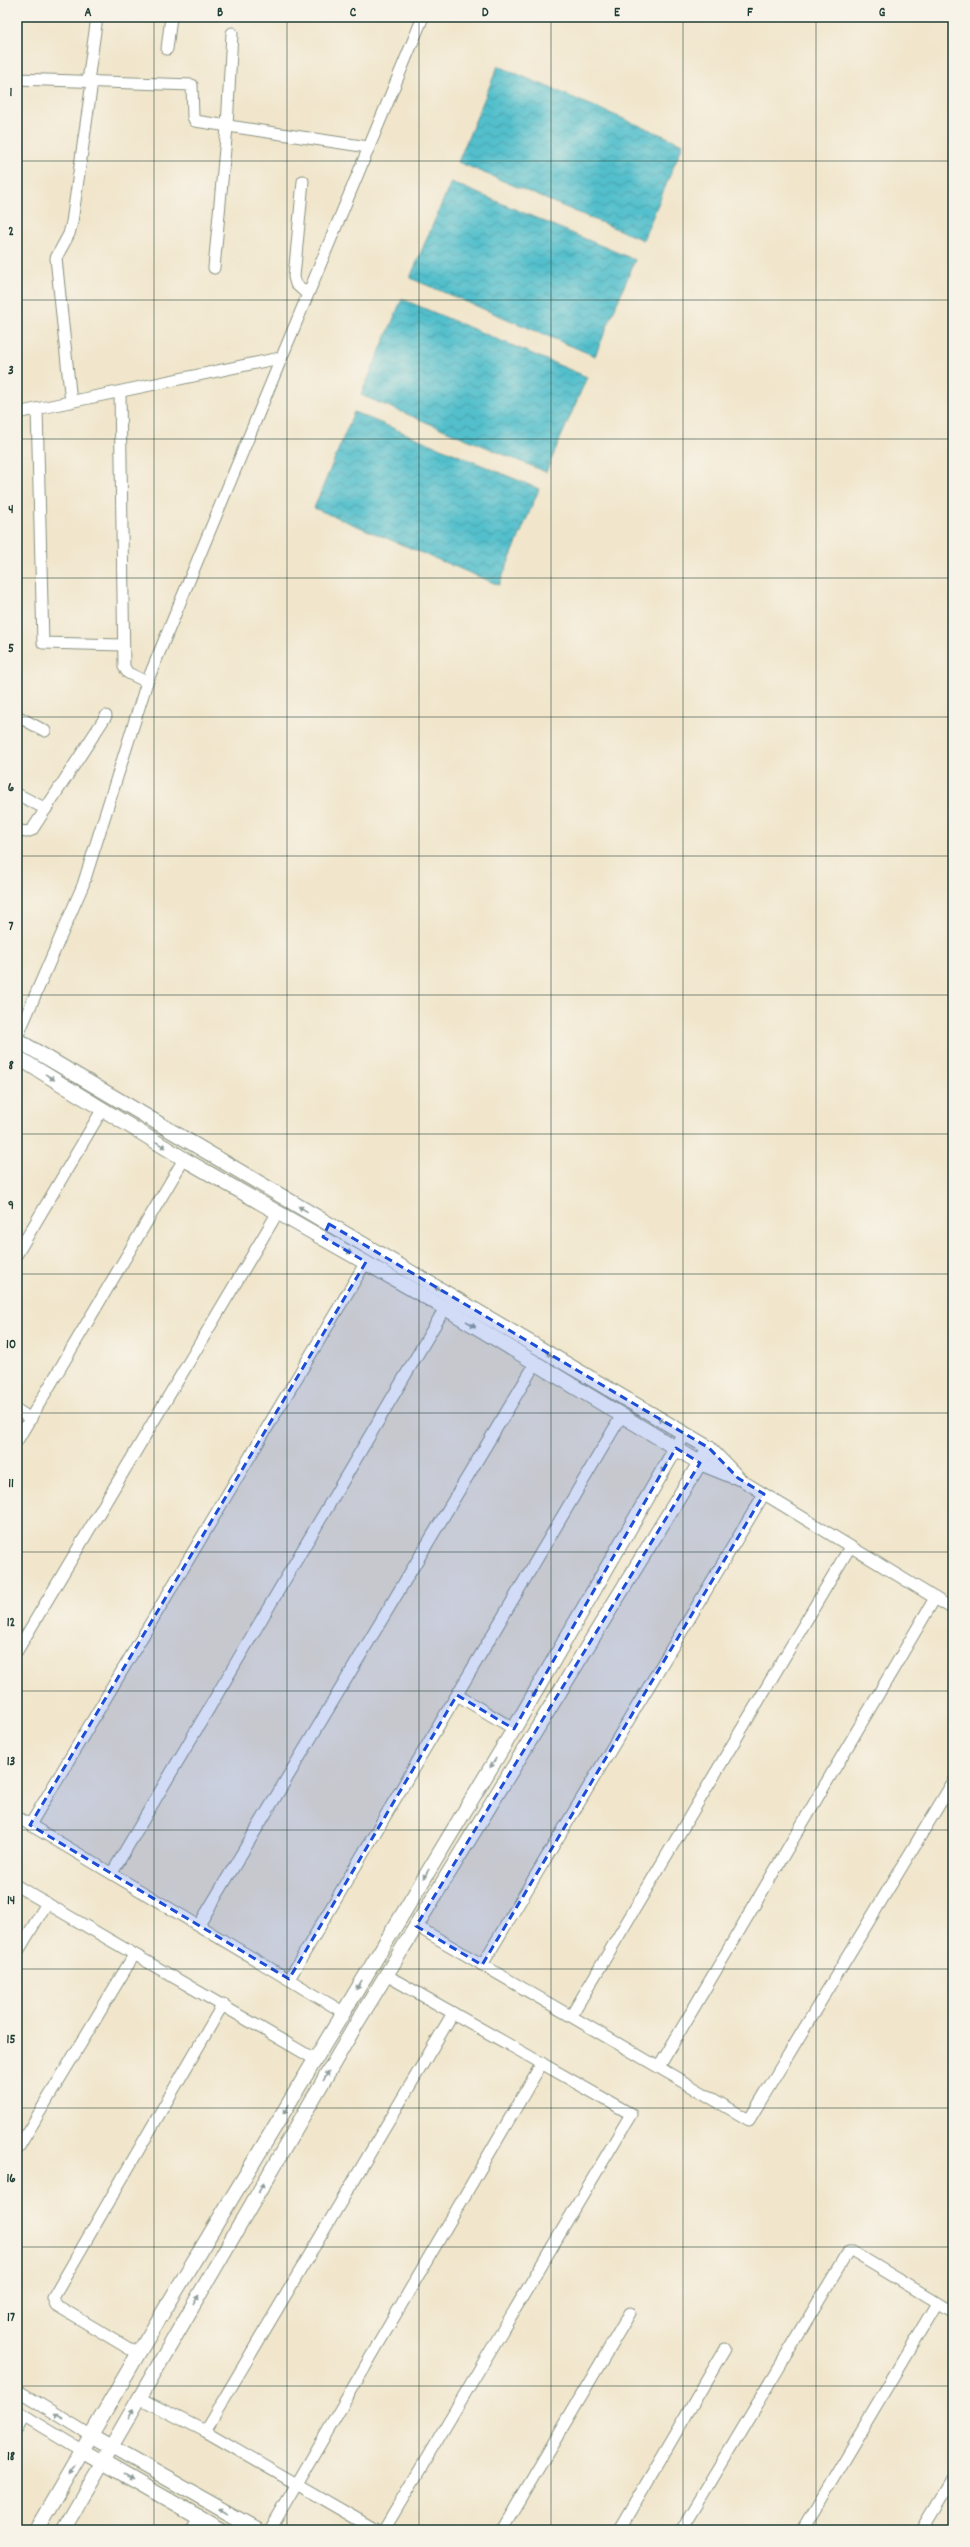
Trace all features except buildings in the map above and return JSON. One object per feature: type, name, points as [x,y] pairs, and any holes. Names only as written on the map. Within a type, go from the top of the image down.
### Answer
[{"type":"street","points":[[71,402],[56,258],[69,234],[72,222],[97,17]]},
{"type":"street","points":[[167,49],[171,17]]},
{"type":"street","points":[[17,1037],[83,885],[147,682],[280,358],[423,17]]},
{"type":"street","points":[[214,268],[227,127],[232,33]]},
{"type":"street","points":[[17,79],[192,85],[193,117],[195,121],[368,148]]},
{"type":"street","points":[[303,181],[294,277],[296,284],[307,294]]},
{"type":"street","points":[[17,413],[280,358]]},
{"type":"street","points":[[120,392],[124,667],[128,673],[147,682]]},
{"type":"street","points":[[37,409],[43,643],[123,645]]},
{"type":"street","points":[[17,716],[44,731]]},
{"type":"street","points":[[17,830],[26,832],[32,830],[106,716]]},
{"type":"street","points":[[17,794],[46,809]]},
{"type":"street","points":[[17,1040],[709,1448],[738,1478]]},
{"type":"street","points":[[17,1057],[184,1159],[445,1308],[700,1463],[738,1478],[953,1609]]},
{"type":"street","points":[[17,1254],[102,1110]]},
{"type":"street","points":[[17,1442],[184,1159]]},
{"type":"street","points":[[17,1651],[278,1212]]},
{"type":"street","points":[[323,1237],[329,1224]]},
{"type":"street","points":[[30,1825],[366,1262]]},
{"type":"street","points":[[112,1873],[445,1308]]},
{"type":"street","points":[[199,1925],[535,1364]]},
{"type":"street","points":[[17,1410],[31,1419]]},
{"type":"street","points":[[288,1979],[622,1415]]},
{"type":"street","points":[[36,2530],[92,2436],[138,2354],[514,1729],[684,1434]]},
{"type":"street","points":[[63,2530],[386,1975],[709,1448]]},
{"type":"street","points":[[482,1965],[764,1494]]},
{"type":"street","points":[[570,2016],[850,1547]]},
{"type":"street","points":[[659,2067],[935,1598]]},
{"type":"street","points":[[457,1695],[514,1729]]},
{"type":"street","points":[[416,1926],[749,2120],[953,1782]]},
{"type":"street","points":[[17,1817],[343,2012]]},
{"type":"street","points":[[17,1886],[134,1955],[223,2004],[316,2060]]},
{"type":"street","points":[[17,1953],[46,1904]]},
{"type":"street","points":[[17,2150],[134,1955]]},
{"type":"street","points":[[384,2530],[630,2114],[386,1975]]},
{"type":"street","points":[[138,2354],[56,2305],[53,2298],[223,2004]]},
{"type":"street","points":[[205,2431],[453,2013]]},
{"type":"street","points":[[270,2530],[298,2485],[542,2064]]},
{"type":"street","points":[[682,2530],[848,2252],[853,2252],[953,2312]]},
{"type":"street","points":[[802,2530],[937,2303]]},
{"type":"street","points":[[502,2530],[630,2313]]},
{"type":"street","points":[[620,2530],[725,2349]]},
{"type":"street","points":[[17,2390],[92,2436],[258,2530]]},
{"type":"street","points":[[139,2398],[205,2431],[376,2530]]},
{"type":"street","points":[[17,2430],[21,2414],[221,2530]]},
{"type":"street","points":[[921,2530],[953,2477]]},
{"type":"street","points":[[190,2530],[198,2517]]},
{"type":"highlighted area","points":[[329,1224],[709,1448],[738,1478],[764,1494],[482,1965],[416,1926],[700,1463],[676,1448],[514,1729],[457,1695],[289,1979],[30,1825],[366,1262],[323,1237]]},
{"type":"water","points":[[498,66],[683,144],[643,240],[458,162]]},
{"type":"water","points":[[451,182],[635,260],[595,356],[410,278]]},
{"type":"water","points":[[402,299],[587,377],[546,472],[361,395]]},
{"type":"water","points":[[354,412],[539,489],[499,585],[314,508]]}]
